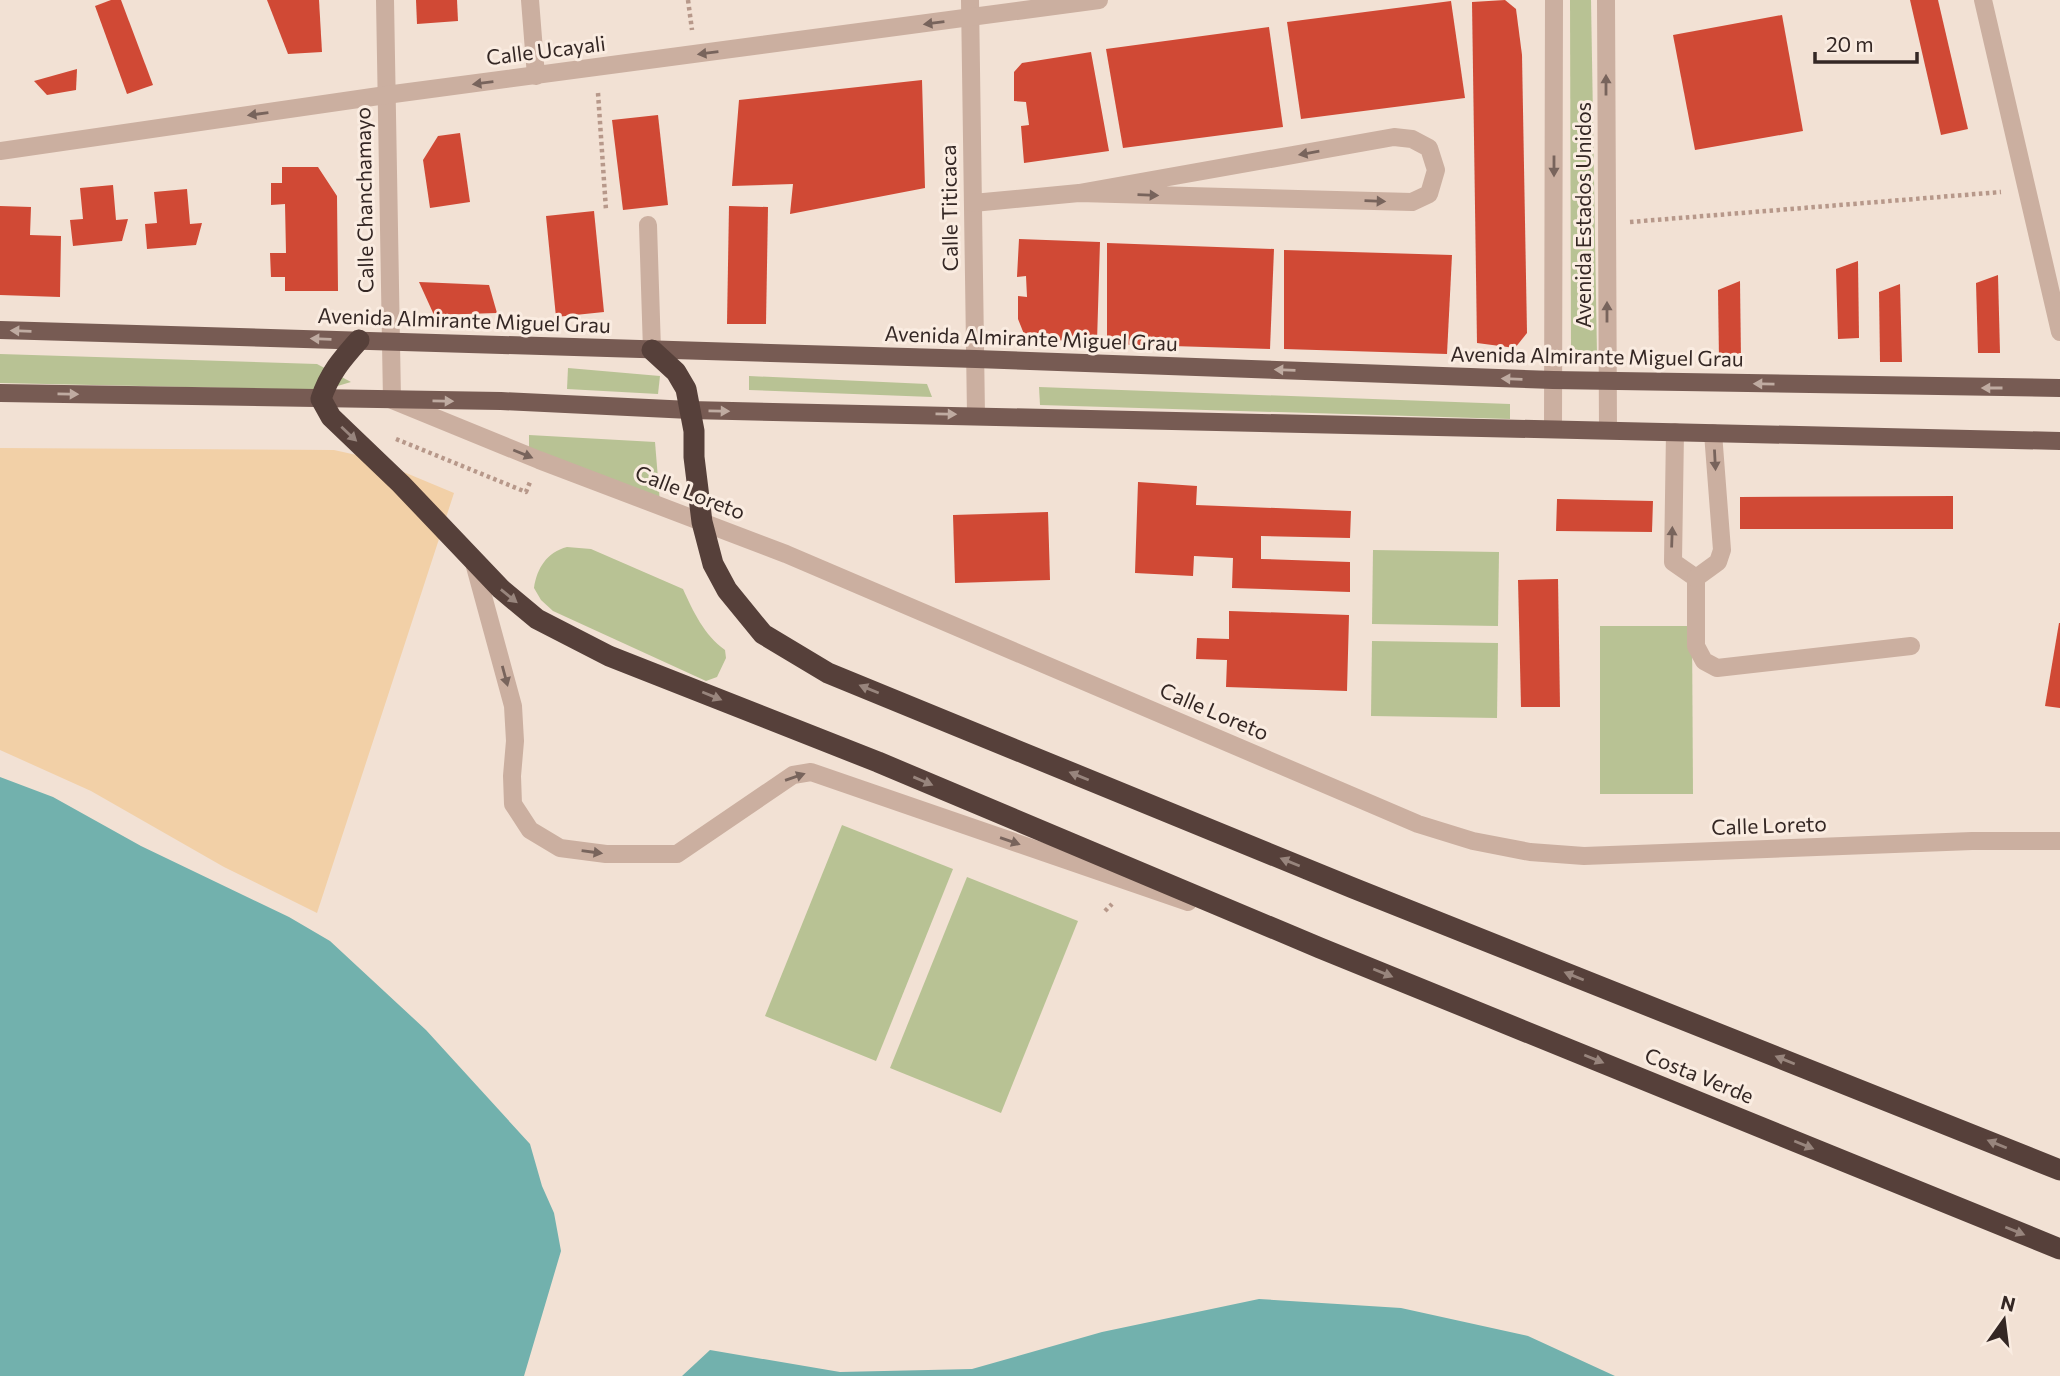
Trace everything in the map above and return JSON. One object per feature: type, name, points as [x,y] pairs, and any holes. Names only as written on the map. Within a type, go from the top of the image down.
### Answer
[{"type":"highway","points":[[321,399],[337,364],[359,340]]},
{"type":"highway","points":[[652,350],[676,372],[686,389],[702,522],[717,573],[727,590],[763,634],[828,673],[1353,888],[2060,1170]]},
{"type":"highway","name":"Costa Verde","points":[[321,399],[331,417],[401,484],[500,589],[537,619],[609,656],[878,762],[1320,948],[2060,1249]]},
{"type":"main road","name":"Avenida Almirante Miguel Grau","points":[[0,330],[976,359],[1553,380],[2060,388]]},
{"type":"main road","points":[[0,393],[501,401],[690,410],[2060,441]]},
{"type":"street","name":"Calle Chanchamayo","points":[[385,0],[392,400]]},
{"type":"street","points":[[530,0],[536,76]]},
{"type":"street","name":"Calle Titicaca","points":[[970,0],[976,415]]},
{"type":"street","name":"Calle Ucayali","points":[[0,151],[386,95],[1099,0]]},
{"type":"street","name":"Avenida Estados Unidos","points":[[1553,429],[1554,0]]},
{"type":"street","name":"Avenida Estados Unidos","points":[[1606,0],[1608,430]]},
{"type":"street","points":[[1983,0],[2060,332]]},
{"type":"street","points":[[973,203],[1079,193],[1394,138],[1412,139],[1429,148],[1437,170],[1429,194],[1412,202],[1079,193]]},
{"type":"street","points":[[648,225],[652,350]]},
{"type":"street","name":"Calle Loreto","points":[[392,400],[786,554],[1418,824],[1473,841],[1530,852],[1584,856],[1972,841],[2060,841]]},
{"type":"street","points":[[1675,432],[1673,562],[1696,578]]},
{"type":"street","points":[[1696,578],[1718,562],[1722,550],[1713,433]]},
{"type":"street","points":[[474,563],[513,706],[516,741],[512,776],[513,804],[530,830],[560,848],[606,854],[677,854],[793,775],[811,772],[1320,948]]},
{"type":"street","points":[[1696,578],[1696,646],[1704,661],[1717,668],[1912,646]]},
{"type":"path","points":[[596,68],[606,210]]},
{"type":"path","points":[[1606,224],[2027,190]]},
{"type":"path","points":[[392,437],[526,492],[540,460]]},
{"type":"green space","points":[[1570,0],[1591,0],[1597,355],[1571,348]]},
{"type":"green space","points":[[0,354],[317,364],[351,382],[324,390],[0,383]]},
{"type":"green space","points":[[568,368],[660,376],[658,394],[567,389]]},
{"type":"green space","points":[[749,376],[927,384],[932,397],[749,390]]},
{"type":"green space","points":[[1039,387],[1510,404],[1510,419],[1040,405]]},
{"type":"green space","points":[[529,435],[655,442],[660,503],[529,448]]},
{"type":"green space","points":[[560,549],[591,549],[683,589],[705,630],[725,650],[726,658],[717,677],[706,681],[553,611],[541,600],[534,588],[535,581],[544,562]]},
{"type":"green space","points":[[1373,550],[1499,552],[1498,626],[1372,624]]},
{"type":"green space","points":[[1600,626],[1692,626],[1693,794],[1600,794]]},
{"type":"green space","points":[[1372,641],[1498,643],[1497,718],[1371,716]]},
{"type":"green space","points":[[842,825],[953,869],[876,1061],[765,1016]]},
{"type":"green space","points":[[967,877],[1078,921],[1001,1113],[890,1068]]},
{"type":"sand","points":[[0,448],[334,450],[370,458],[454,493],[317,913],[224,867],[91,791],[0,750]]},
{"type":"water","points":[[0,777],[53,797],[141,846],[289,917],[330,941],[426,1030],[530,1144],[542,1186],[554,1213],[561,1251],[524,1376],[0,1376]]},
{"type":"water","points":[[1259,1299],[1401,1308],[1528,1336],[1615,1376],[682,1376],[710,1350],[840,1372],[972,1369],[1102,1332]]},
{"type":"building","points":[[111,0],[121,0],[153,85],[127,94],[95,6]]},
{"type":"building","points":[[267,0],[319,0],[322,52],[288,54]]},
{"type":"building","points":[[416,0],[457,0],[458,21],[417,24]]},
{"type":"building","points":[[1505,0],[1516,9],[1522,55],[1527,333],[1515,348],[1477,343],[1472,2]]},
{"type":"building","points":[[1910,0],[1938,0],[1968,129],[1941,135]]},
{"type":"building","points":[[1451,1],[1465,98],[1301,119],[1287,22]]},
{"type":"building","points":[[1782,15],[1803,131],[1695,150],[1673,35]]},
{"type":"building","points":[[1269,27],[1283,127],[1123,148],[1106,49]]},
{"type":"building","points":[[1091,52],[1109,151],[1024,163],[1021,126],[1029,125],[1026,102],[1014,101],[1014,72],[1022,63]]},
{"type":"building","points":[[77,69],[76,90],[47,95],[34,81]]},
{"type":"building","points":[[922,80],[925,188],[790,214],[793,184],[732,186],[739,100]]},
{"type":"building","points":[[658,115],[668,205],[623,210],[612,120]]},
{"type":"building","points":[[460,133],[470,202],[430,208],[423,160],[438,136]]},
{"type":"building","points":[[282,167],[318,167],[337,196],[338,291],[285,291],[285,277],[271,277],[270,253],[286,253],[285,204],[271,205],[271,183],[282,183]]},
{"type":"building","points":[[113,185],[116,220],[128,219],[122,241],[73,246],[70,220],[83,219],[80,188]]},
{"type":"building","points":[[187,189],[190,224],[202,223],[196,245],[147,249],[145,224],[157,223],[154,192]]},
{"type":"building","points":[[0,206],[31,207],[30,235],[61,236],[60,297],[0,295]]},
{"type":"building","points":[[729,206],[768,207],[766,324],[727,324]]},
{"type":"building","points":[[594,211],[604,312],[556,317],[546,216]]},
{"type":"building","points":[[1019,239],[1100,242],[1097,342],[1026,339],[1018,319],[1018,296],[1027,297],[1026,276],[1017,277]]},
{"type":"building","points":[[1107,243],[1274,249],[1270,349],[1107,344]]},
{"type":"building","points":[[1284,250],[1452,255],[1447,354],[1284,349]]},
{"type":"building","points":[[1858,261],[1859,338],[1838,339],[1836,269]]},
{"type":"building","points":[[1998,275],[2000,353],[1978,353],[1976,283]]},
{"type":"building","points":[[1740,281],[1741,360],[1719,360],[1718,290]]},
{"type":"building","points":[[419,282],[489,285],[497,313],[434,315]]},
{"type":"building","points":[[1900,284],[1902,362],[1880,362],[1879,292]]},
{"type":"building","points":[[1138,482],[1197,486],[1196,505],[1351,511],[1350,538],[1261,536],[1261,559],[1350,562],[1350,592],[1232,588],[1233,558],[1194,556],[1193,576],[1135,573]]},
{"type":"building","points":[[1953,496],[1953,529],[1740,529],[1740,497]]},
{"type":"building","points":[[1557,499],[1653,501],[1652,532],[1556,531]]},
{"type":"building","points":[[1048,512],[1050,580],[955,583],[953,515]]},
{"type":"building","points":[[1558,579],[1560,707],[1521,707],[1518,580]]},
{"type":"building","points":[[1229,611],[1349,615],[1347,691],[1226,687],[1227,660],[1196,659],[1197,638],[1229,639]]},
{"type":"building","points":[[2060,623],[2060,708],[2045,706]]}]
